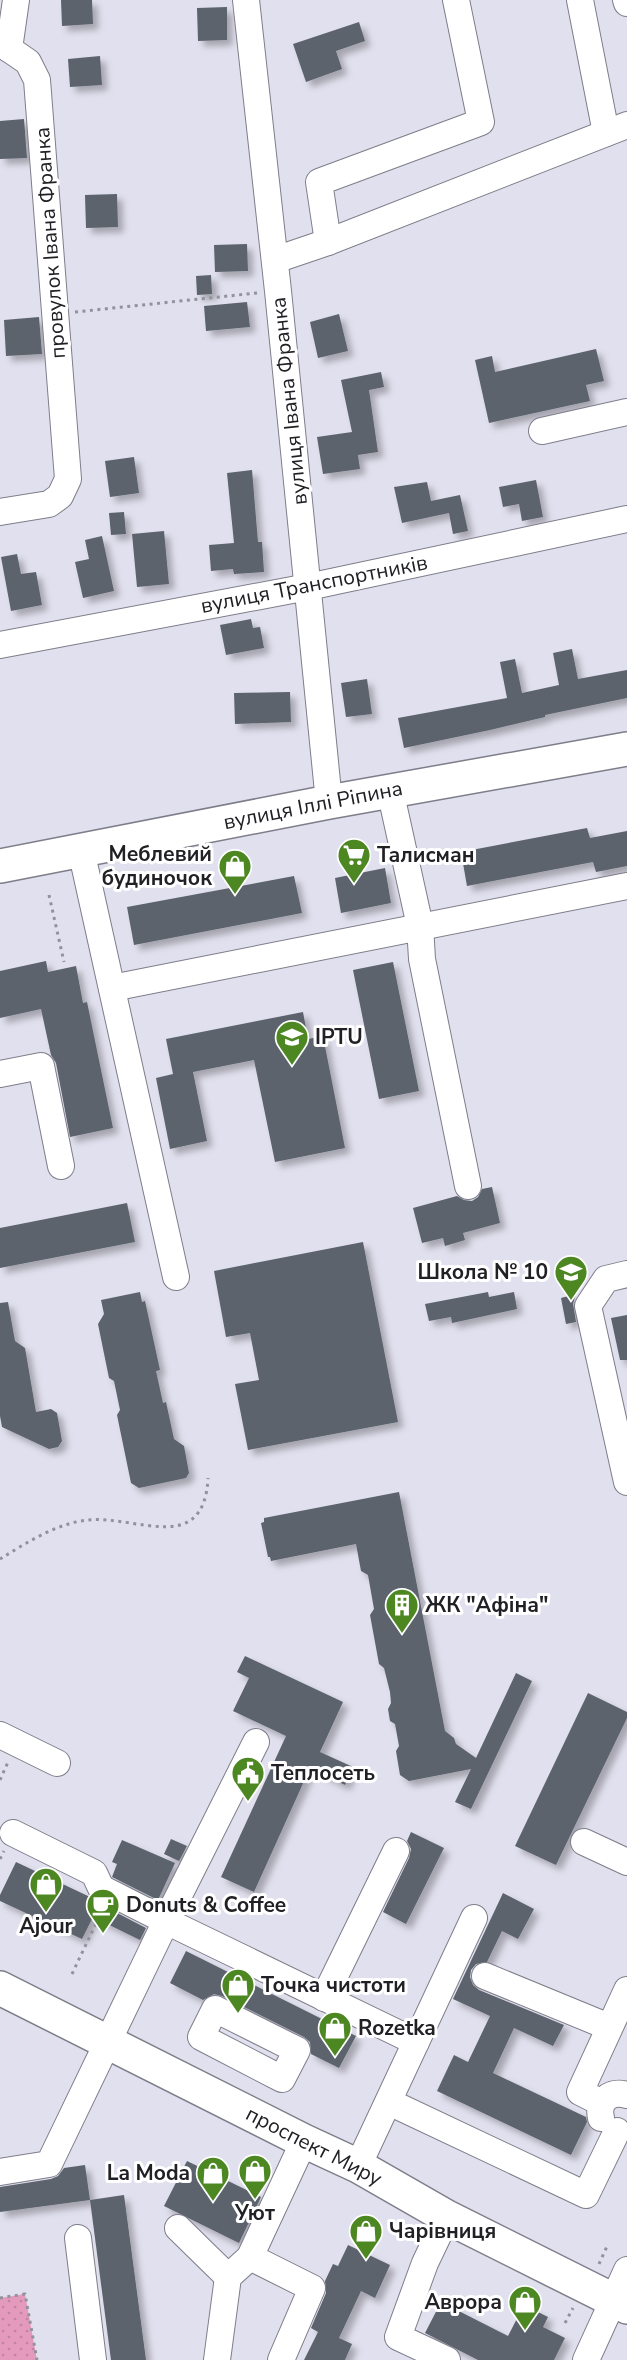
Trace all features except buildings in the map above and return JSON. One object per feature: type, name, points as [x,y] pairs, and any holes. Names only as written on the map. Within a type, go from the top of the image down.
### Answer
[{"type":"main road","name":"вулиця Іллі Ріпина","points":[[0,866],[390,790],[627,749]]},
{"type":"main road","name":"проспект Миру","points":[[0,1988],[358,2166],[447,2217],[620,2304]]},
{"type":"street","name":"провулок Івана Франка","points":[[0,512],[49,504],[60,496],[68,479],[38,80],[28,62],[5,52],[16,0]]},
{"type":"street","name":"вулиця Івана Франка","points":[[246,0],[275,260],[329,802]]},
{"type":"street","points":[[328,242],[319,182],[481,122],[456,0]]},
{"type":"street","points":[[275,260],[328,242],[616,129],[580,0]]},
{"type":"street","points":[[542,432],[627,412]]},
{"type":"street","name":"вулиця Транспортників","points":[[0,645],[308,587],[627,519]]},
{"type":"street","points":[[390,790],[420,926],[422,959],[468,1186]]},
{"type":"street","points":[[81,850],[176,1277]]},
{"type":"street","points":[[112,988],[627,886]]},
{"type":"street","points":[[0,1074],[41,1066],[61,1166]]},
{"type":"street","points":[[627,1274],[606,1279],[588,1306],[627,1482]]},
{"type":"street","points":[[0,1736],[57,1763]]},
{"type":"street","points":[[0,2172],[49,2164],[166,1921],[256,1742]]},
{"type":"street","points":[[14,1833],[94,1873],[101,1887],[166,1921],[416,2042]]},
{"type":"street","points":[[584,1842],[627,1862]]},
{"type":"street","points":[[324,1998],[396,1851]]},
{"type":"street","points":[[358,2166],[474,1917]]},
{"type":"street","points":[[485,1976],[609,2027]]},
{"type":"street","points":[[602,2103],[580,2092],[627,1990]]},
{"type":"street","points":[[389,2102],[586,2195],[622,2130],[608,2128],[602,2121],[599,2112],[602,2103],[615,2094],[627,2095]]},
{"type":"street","points":[[217,2360],[228,2277],[250,2257],[304,2141]]},
{"type":"street","points":[[447,2217],[425,2263],[398,2337],[447,2360]]},
{"type":"street","points":[[178,2228],[228,2277]]},
{"type":"street","points":[[78,2238],[93,2360]]},
{"type":"street","points":[[250,2257],[312,2288],[280,2360]]},
{"type":"street","points":[[586,2360],[620,2304],[627,2270]]},
{"type":"path","points":[[56,314],[278,291]]},
{"type":"path","points":[[49,895],[64,962]]},
{"type":"path","points":[[0,1559],[30,1541],[86,1520],[111,1519],[167,1528],[188,1523],[201,1511],[207,1492],[208,1478]]},
{"type":"path","points":[[72,1974],[111,1892]]},
{"type":"path","points":[[598,2267],[608,2244]]},
{"type":"path","points":[[0,2298],[25,2294],[37,2360]]},
{"type":"path","points":[[565,2323],[573,2308]]},
{"type":"shaded area","points":[[25,2294],[37,2360],[0,2360],[0,2298]]},
{"type":"place","name":"Талисман","points":[[354,884]]},
{"type":"place","name":"Меблевий будиночок","points":[[235,895]]},
{"type":"place","name":"IPTU","points":[[292,1066]]},
{"type":"place","name":"Школа № 10","points":[[571,1301]]},
{"type":"place","name":"ЖК \"Афіна\"","points":[[402,1634]]},
{"type":"place","name":"Теплосеть","points":[[248,1802]]},
{"type":"place","name":"Ajour","points":[[46,1913]]},
{"type":"place","name":"Donuts & Coffee","points":[[103,1934]]},
{"type":"place","name":"Точка чистоти","points":[[238,2014]]},
{"type":"place","name":"Rozetka","points":[[335,2057]]},
{"type":"place","name":"Уют","points":[[255,2200]]},
{"type":"place","name":"La Moda","points":[[213,2202]]},
{"type":"place","name":"Чарівниця","points":[[366,2260]]},
{"type":"place","name":"Аврора","points":[[525,2331]]}]
